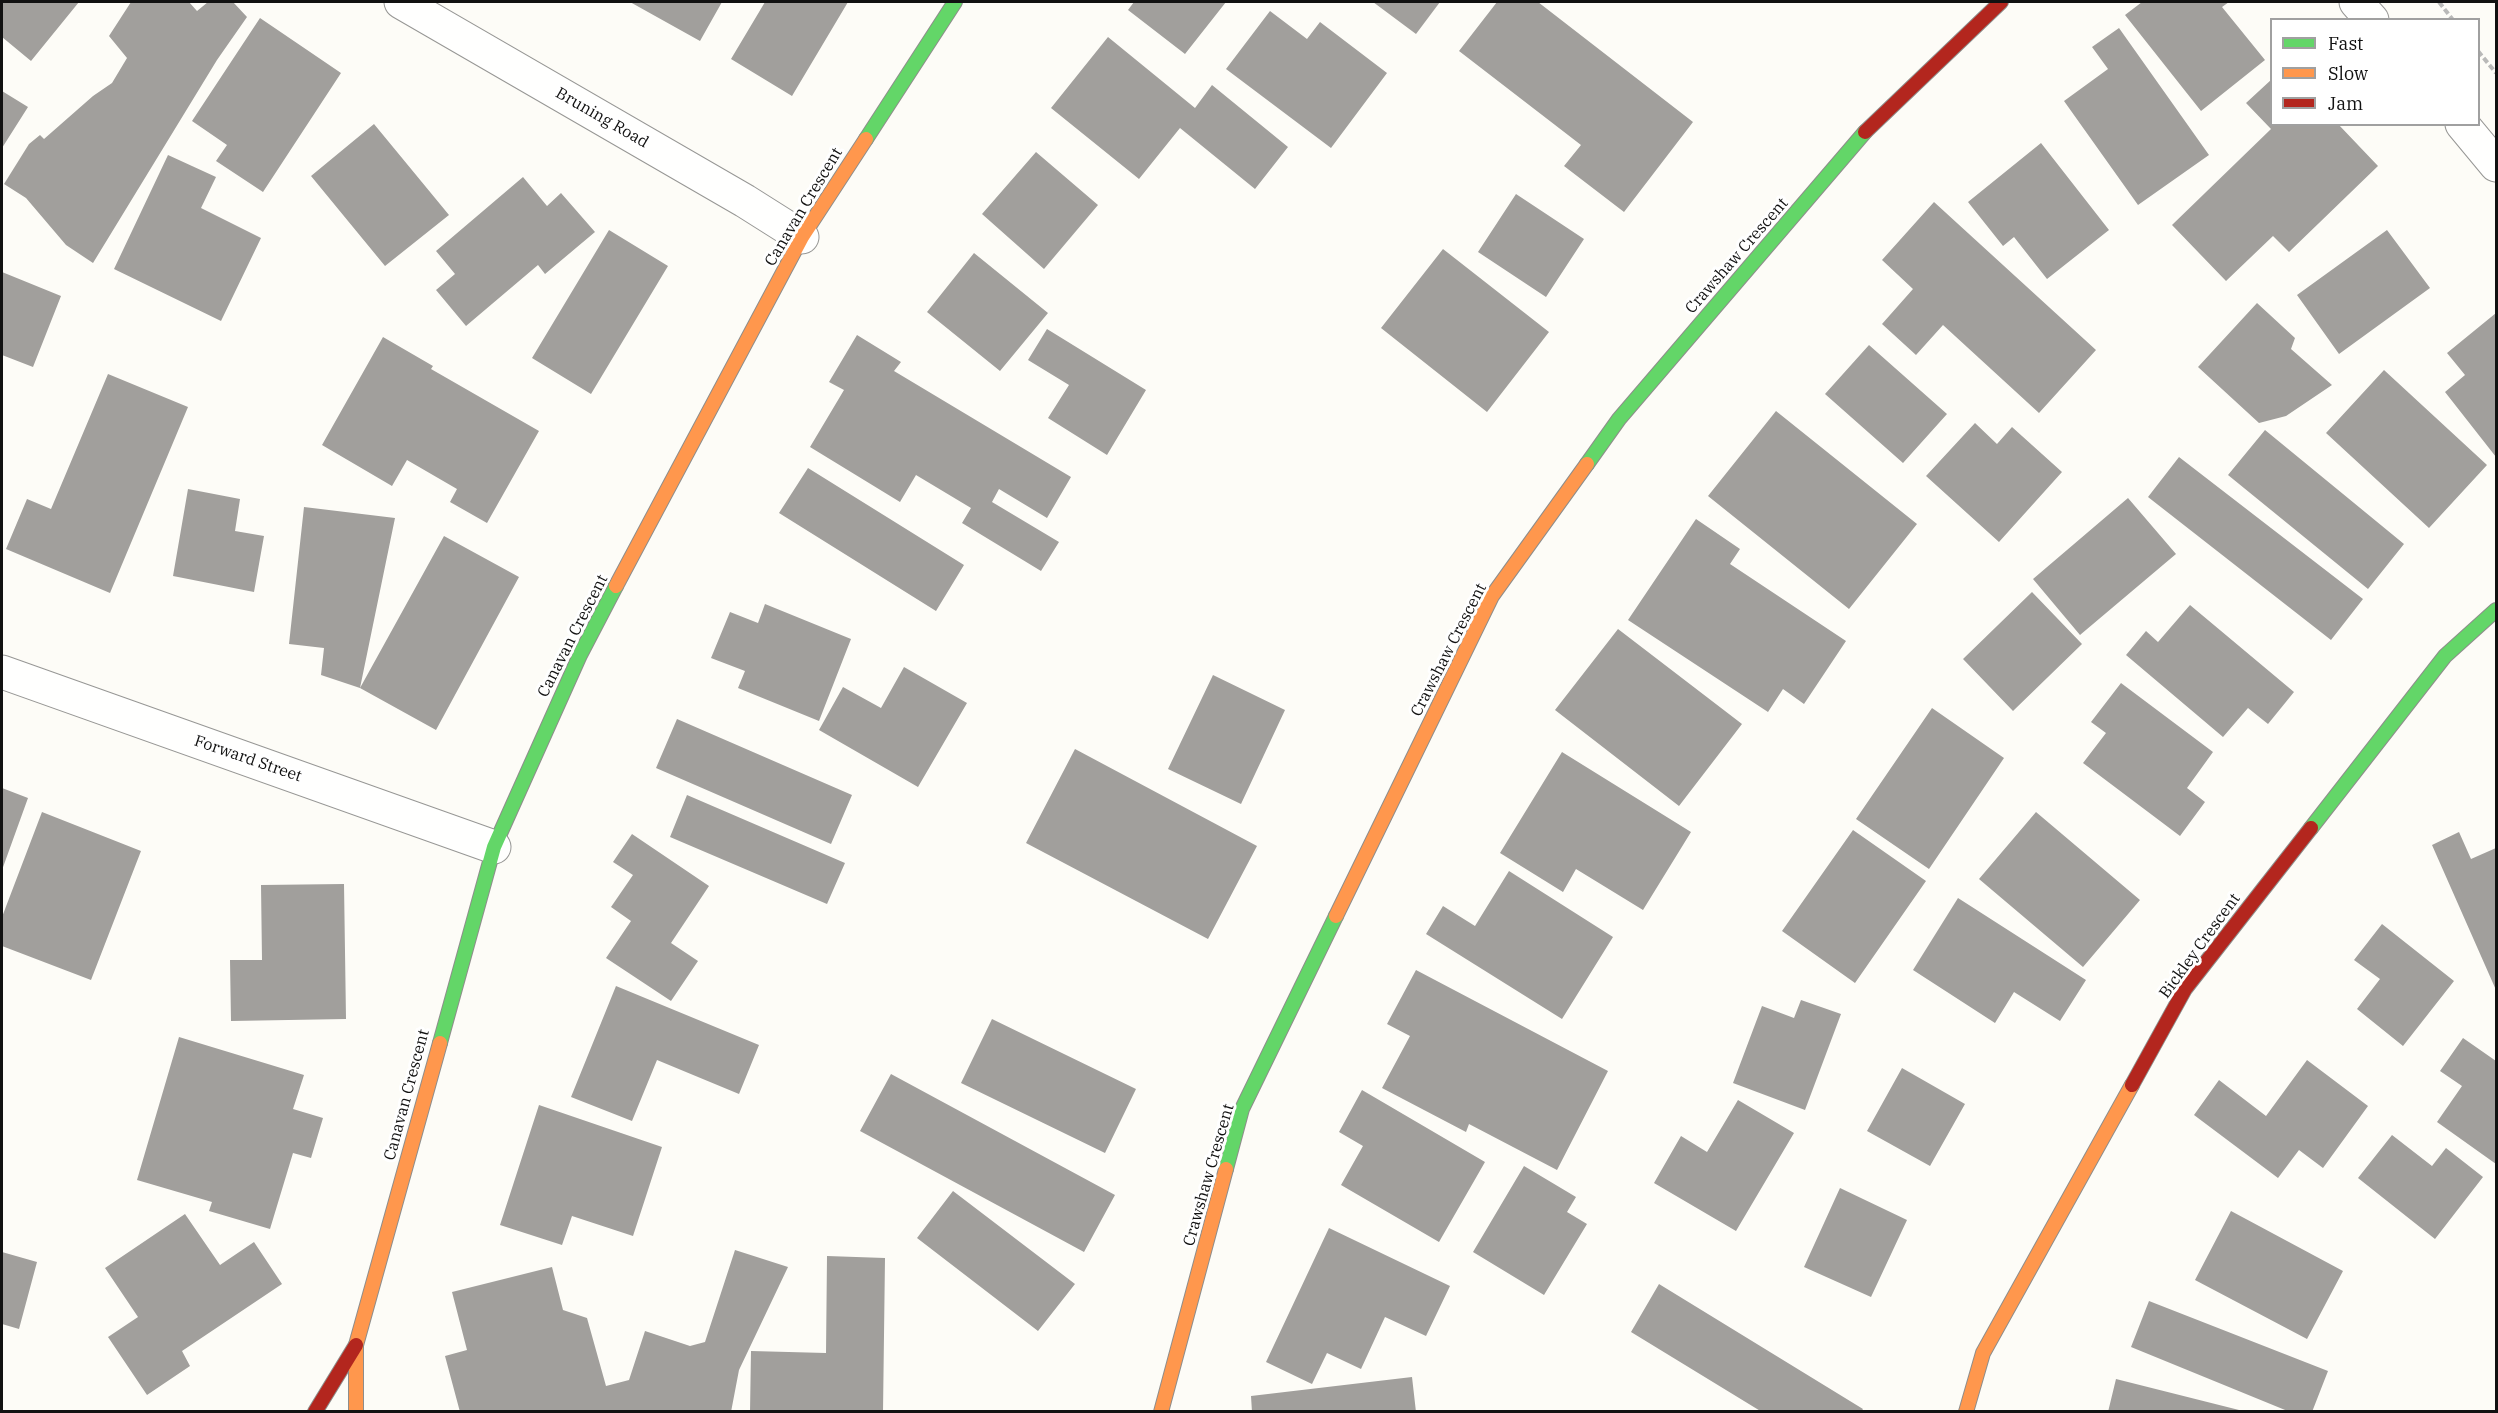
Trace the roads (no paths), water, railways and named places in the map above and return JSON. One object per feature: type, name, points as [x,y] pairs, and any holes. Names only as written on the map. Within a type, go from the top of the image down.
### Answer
[{"type":"street","name":"Bruning Road","points":[[401,2],[735,195],[802,237]]},
{"type":"street","name":"Canavan Crescent","points":[[356,1412],[356,1345],[494,847],[533,755],[580,655],[802,237],[955,2]]},
{"type":"street","name":"Crawshaw Crescent","points":[[1161,1412],[1242,1110],[1492,596],[1619,419],[1650,382],[1867,130],[2001,2]]},
{"type":"street","points":[[2356,2],[2370,18]]},
{"type":"street","points":[[2464,126],[2496,165]]},
{"type":"street","name":"Bickley Crescent","points":[[1966,1412],[1983,1353],[2185,989],[2445,656],[2496,610]]},
{"type":"street","name":"Forward Street","points":[[2,672],[494,847]]},
{"type":"street","name":"Canavan Crescent","points":[[315,1412],[356,1345]]}]
